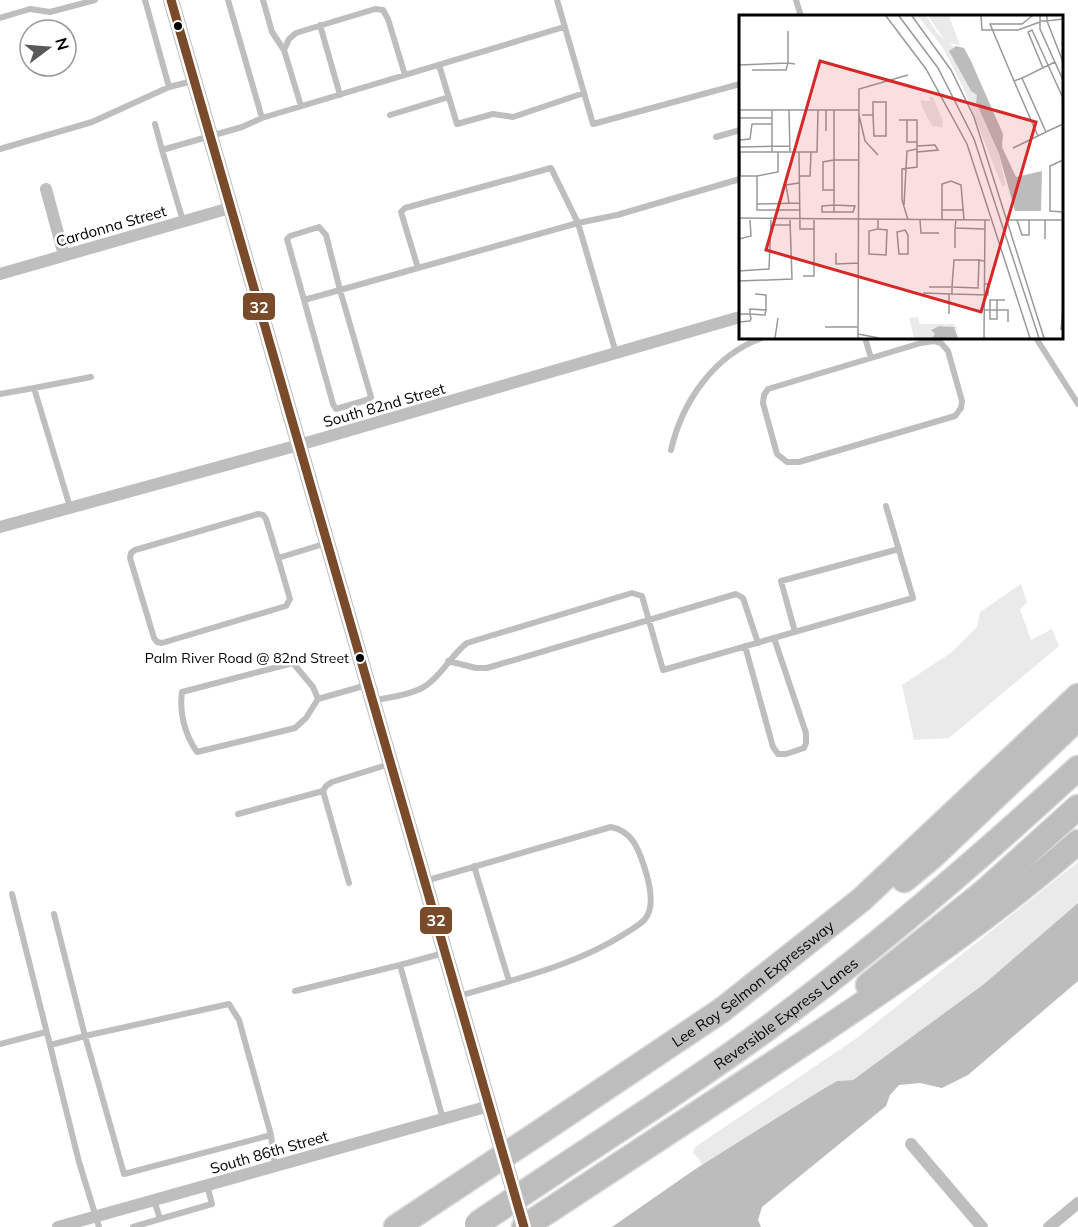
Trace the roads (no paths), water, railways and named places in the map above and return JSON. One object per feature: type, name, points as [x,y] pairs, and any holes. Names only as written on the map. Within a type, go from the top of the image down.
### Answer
[{"type":"highway","name":"Lee Roy Selmon Expressway","points":[[396,1227],[722,1010],[861,900],[1078,696]]},
{"type":"highway","points":[[722,1010],[774,985],[840,934],[933,855],[1078,718]]},
{"type":"highway","name":"Reversible Express Lanes","points":[[474,1225],[713,1066],[832,979],[962,872],[1078,768]]},
{"type":"highway","points":[[827,1028],[851,1000],[896,961],[985,891],[1078,807]]},
{"type":"highway","points":[[524,1227],[948,946],[1015,895],[1078,842]]},
{"type":"street","points":[[171,0],[524,1227]]},
{"type":"street","points":[[45,189],[64,255]]},
{"type":"street","name":"Cardonna Street","points":[[0,274],[230,208]]},
{"type":"street","name":"South 82nd Street","points":[[0,527],[299,445],[739,318]]},
{"type":"street","name":"South 86th Street","points":[[58,1227],[98,1222],[154,1199],[489,1106]]},
{"type":"street","points":[[911,1144],[982,1227]]},
{"type":"street","points":[[1049,1227],[1078,1203]]},
{"type":"lane","points":[[63,0],[65,8]]},
{"type":"lane","points":[[0,18],[30,9],[50,12],[94,0]]},
{"type":"lane","points":[[145,0],[169,87]]},
{"type":"lane","points":[[228,0],[262,118]]},
{"type":"lane","points":[[263,0],[272,32],[284,50],[301,106]]},
{"type":"lane","points":[[557,0],[593,124],[739,85]]},
{"type":"lane","points":[[796,0],[801,15]]},
{"type":"lane","points":[[284,50],[289,39],[296,33],[375,9],[383,10],[388,19],[405,75]]},
{"type":"lane","points":[[320,25],[340,94]]},
{"type":"lane","points":[[162,150],[564,27]]},
{"type":"lane","points":[[439,64],[457,124],[493,114],[513,117],[584,93]]},
{"type":"lane","points":[[0,149],[92,122],[169,87],[194,81]]},
{"type":"lane","points":[[390,115],[449,97]]},
{"type":"lane","points":[[155,124],[183,221]]},
{"type":"lane","points":[[716,137],[739,131]]},
{"type":"lane","points":[[418,268],[401,212],[405,208],[551,168],[578,223],[616,353]]},
{"type":"lane","points":[[304,300],[739,180]]},
{"type":"lane","points":[[319,227],[326,235],[340,290],[371,397],[336,409],[286,240],[290,236],[319,227]]},
{"type":"lane","points":[[671,450],[685,408],[700,386],[736,350],[760,339]]},
{"type":"lane","points":[[865,339],[871,358]]},
{"type":"lane","points":[[1037,339],[1078,404]]},
{"type":"lane","points":[[934,341],[941,343],[948,351],[961,398],[959,411],[948,419],[799,462],[783,460],[776,451],[764,409],[763,397],[766,391],[775,385],[871,358],[921,343],[934,341]]},
{"type":"lane","points":[[0,394],[91,377]]},
{"type":"lane","points":[[34,388],[70,508]]},
{"type":"lane","points":[[373,701],[419,689],[433,679],[467,643],[632,592],[642,596],[663,670],[913,598],[886,506]]},
{"type":"lane","points":[[258,514],[263,515],[266,519],[278,558],[290,598],[286,606],[162,643],[154,638],[130,558],[131,553],[135,550],[258,514]]},
{"type":"lane","points":[[278,558],[327,543]]},
{"type":"lane","points":[[795,632],[781,581],[898,549]]},
{"type":"lane","points":[[448,661],[476,668],[488,668],[736,594],[743,598],[758,643]]},
{"type":"lane","points":[[745,646],[773,747],[778,754],[786,754],[804,748],[806,733],[774,638]]},
{"type":"lane","points":[[318,699],[313,687],[293,663],[182,692],[180,706],[189,741],[196,752],[295,728],[306,718],[318,699],[368,685]]},
{"type":"lane","points":[[238,814],[323,791],[332,782],[391,764]]},
{"type":"lane","points":[[323,791],[349,883]]},
{"type":"lane","points":[[424,881],[611,827],[626,833],[635,842],[646,871],[651,906],[645,919],[613,941],[595,950],[509,981],[457,997]]},
{"type":"lane","points":[[474,866],[509,981]]},
{"type":"lane","points":[[12,894],[79,1162],[98,1222]]},
{"type":"lane","points":[[54,914],[124,1174],[271,1135]]},
{"type":"lane","points":[[295,991],[444,953]]},
{"type":"lane","points":[[400,965],[443,1119]]},
{"type":"lane","points":[[50,1045],[85,1035],[229,1004],[239,1020],[271,1135],[275,1166]]},
{"type":"lane","points":[[0,1044],[46,1032]]},
{"type":"lane","points":[[133,1227],[212,1204],[207,1185]]},
{"type":"lane","points":[[154,1199],[160,1219]]},
{"type":"place","name":"Palm River Road @ 82nd Street","points":[[360,658]]}]
